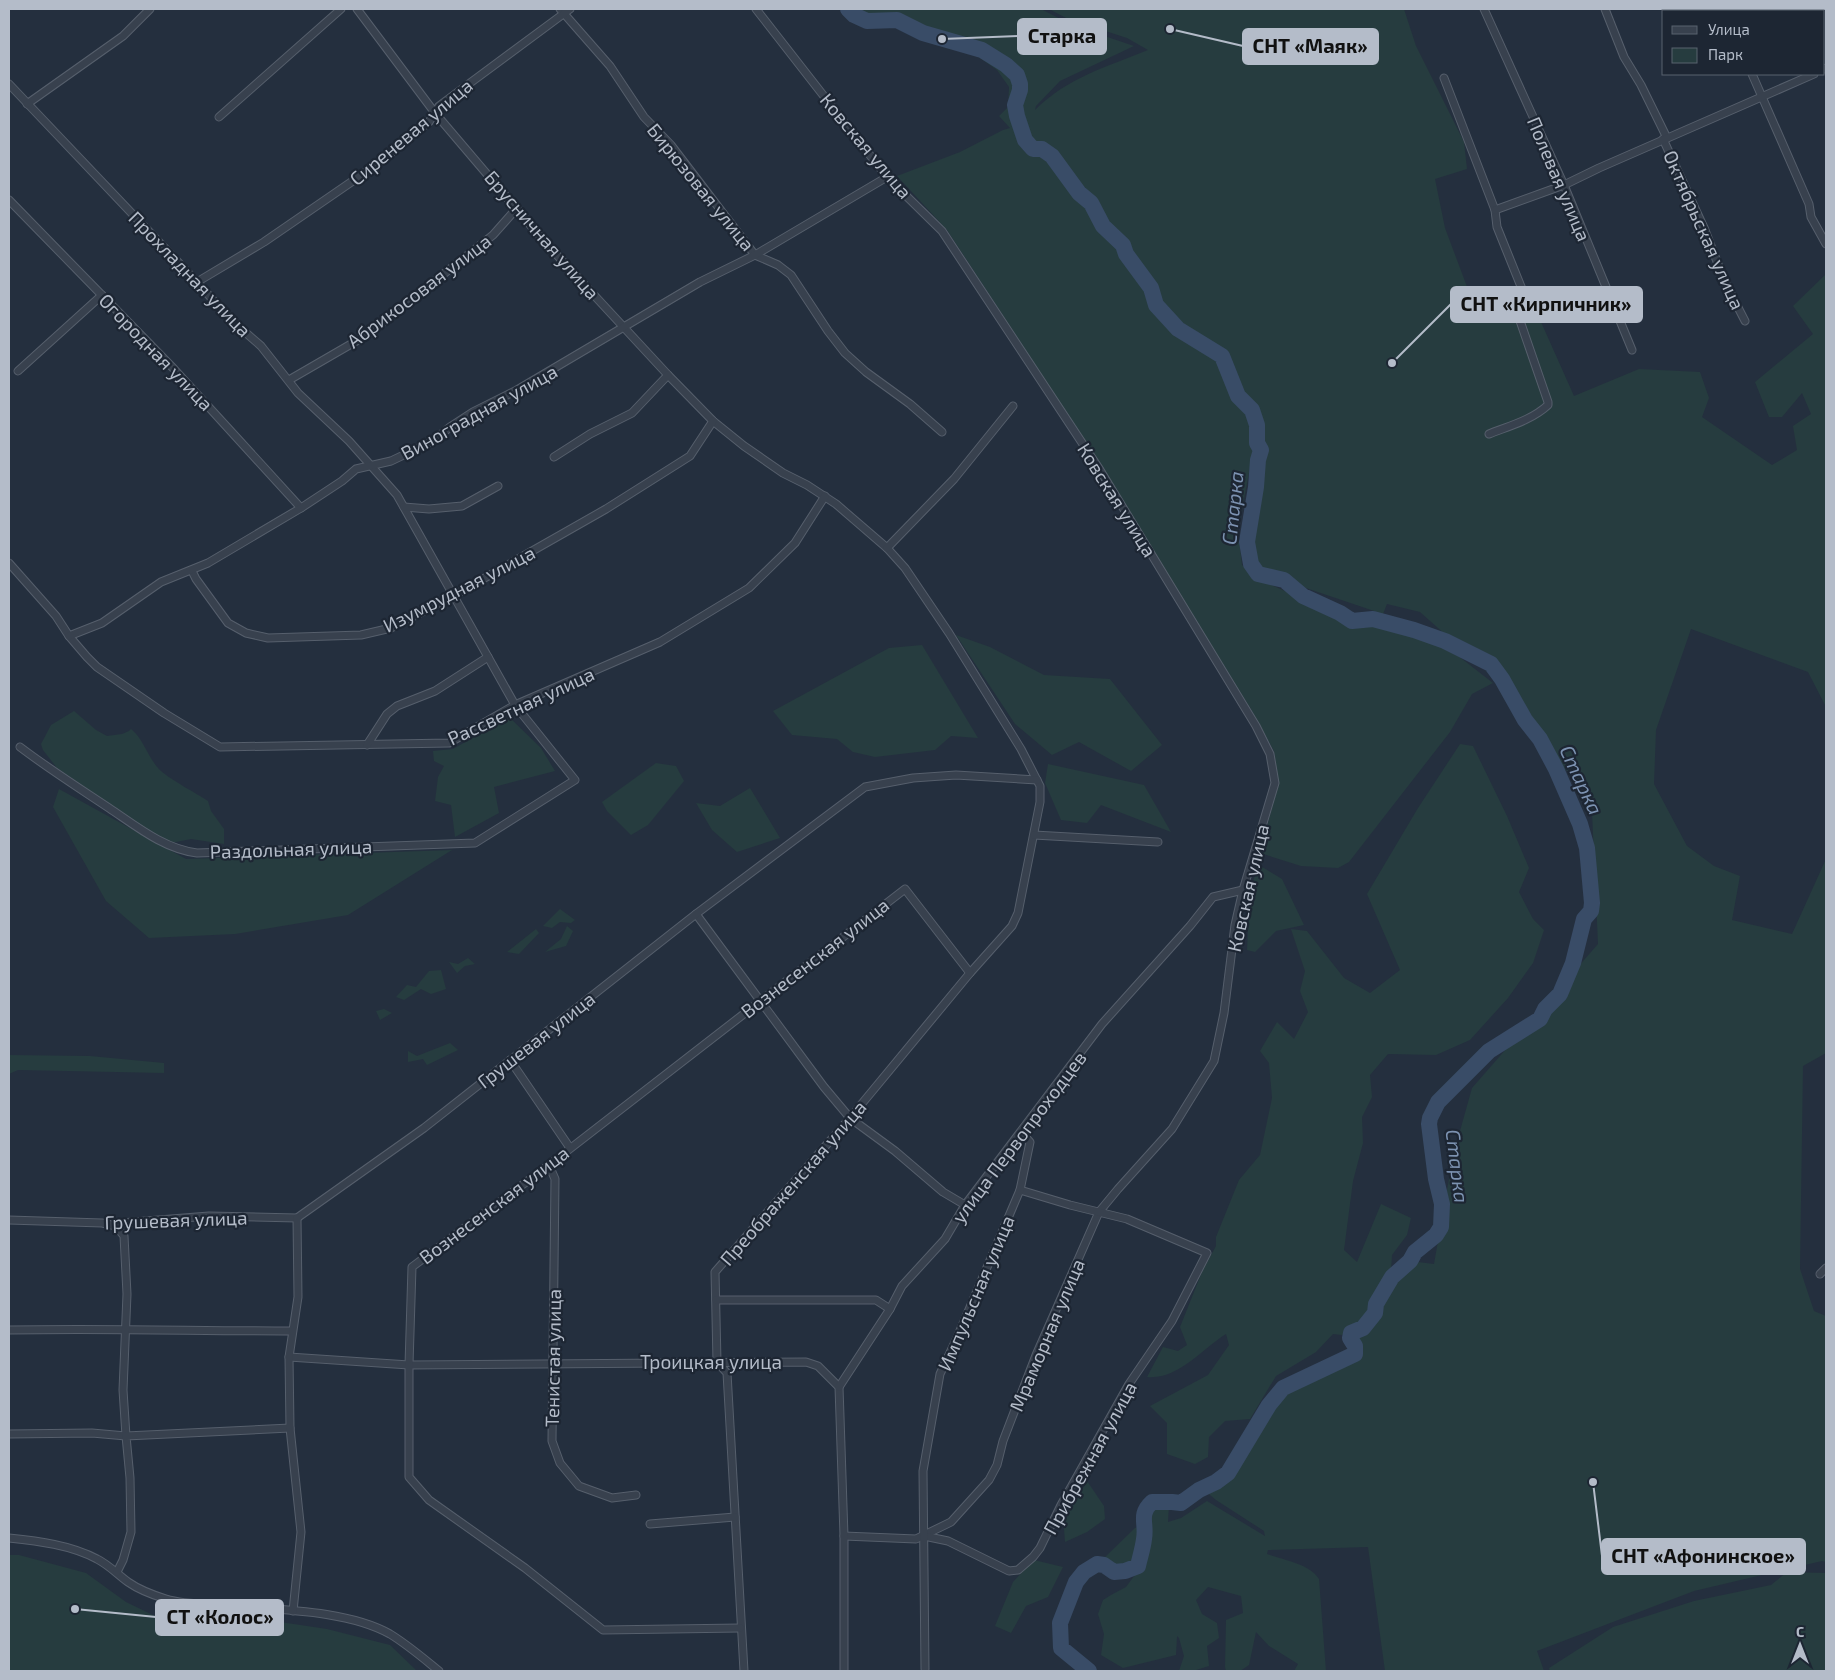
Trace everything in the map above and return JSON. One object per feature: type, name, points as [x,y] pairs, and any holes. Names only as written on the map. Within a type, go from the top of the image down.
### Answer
[{"type":"street","points":[[28,104],[123,36],[150,9]]},
{"type":"street","points":[[219,117],[341,9]]},
{"type":"street","name":"Брусничная улица","points":[[357,9],[435,113],[517,208],[624,328],[713,421],[744,446],[784,473],[825,496],[887,548],[921,590],[933,612],[949,633],[1006,724],[1037,780]]},
{"type":"street","name":"Ковская улица","points":[[756,9],[887,177],[942,231],[1100,470],[1251,718],[1270,754],[1275,783],[1244,890],[1236,925],[1224,1013],[1214,1060]]},
{"type":"street","name":"Полевая улица","points":[[1484,9],[1564,185],[1632,350]]},
{"type":"street","name":"Октябрьская улица","points":[[1605,9],[1624,57],[1641,85],[1705,230],[1724,280],[1744,321]]},
{"type":"street","name":"Сиреневая улица","points":[[197,282],[264,242],[376,165],[429,122],[439,106],[530,38],[552,24],[565,10]]},
{"type":"street","name":"Бирюзовая улица","points":[[565,10],[610,66],[644,117],[671,145],[755,255],[778,265],[791,274],[828,331],[846,353],[866,372],[910,404],[942,432]]},
{"type":"street","points":[[1752,75],[1809,204],[1811,217],[1826,244]]},
{"type":"street","points":[[1495,210],[1564,185],[1812,75]]},
{"type":"street","points":[[1444,78],[1495,210],[1497,227],[1524,294],[1525,298],[1516,312],[1548,405],[1523,420],[1489,434]]},
{"type":"street","name":"Прохладная улица","points":[[9,84],[229,318],[261,346],[298,393],[349,441],[398,495],[515,705],[575,780]]},
{"type":"street","name":"Виноградная улица","points":[[69,636],[102,624],[161,582],[208,563],[301,508],[342,481],[356,469],[390,461],[433,441],[473,412],[518,390],[700,282],[755,255],[887,177]]},
{"type":"street","name":"Огородная улица","points":[[9,200],[174,369],[301,508]]},
{"type":"street","name":"Абрикосовая улица","points":[[288,380],[365,336],[493,235],[517,208]]},
{"type":"street","points":[[18,371],[102,295]]},
{"type":"street","points":[[554,457],[590,434],[632,413],[668,375]]},
{"type":"street","points":[[887,548],[954,479],[1013,406]]},
{"type":"street","name":"Изумрудная улица","points":[[192,571],[228,623],[246,633],[268,638],[361,635],[391,628],[453,596],[606,510],[690,456],[713,421]]},
{"type":"street","points":[[404,507],[462,506],[498,486]]},
{"type":"street","name":"Рассветная улица","points":[[9,563],[56,616],[69,636],[97,667],[164,713],[220,747],[449,744],[515,705],[660,642],[749,588],[795,544],[825,496]]},
{"type":"street","points":[[367,745],[387,714],[397,706],[435,691],[488,657]]},
{"type":"street","name":"Раздольная улица","points":[[20,747],[46,767],[159,840],[186,851],[197,853],[475,843],[575,780]]},
{"type":"street","name":"Грушевая улица","points":[[9,1220],[102,1223],[116,1226],[121,1223],[209,1216],[297,1218],[424,1128],[696,914],[866,787],[913,778],[956,775],[1037,780]]},
{"type":"street","name":"Преображенская улица","points":[[744,1671],[740,1628],[727,1373],[718,1362],[715,1272],[850,1118],[970,973],[1012,926],[1018,914],[1040,802],[1040,786],[1037,780]]},
{"type":"street","points":[[1034,835],[1158,842]]},
{"type":"street","name":"Вознесенская улица","points":[[740,1628],[603,1630],[524,1568],[429,1500],[409,1477],[409,1364],[412,1267],[549,1165],[905,889],[970,973]]},
{"type":"street","name":"улица Первопроходцев","points":[[839,1387],[890,1309],[902,1286],[945,1239],[965,1205],[1102,1024],[1190,926],[1213,897],[1244,890]]},
{"type":"street","points":[[696,914],[824,1087],[850,1118],[895,1151],[943,1192],[965,1205]]},
{"type":"street","points":[[510,1060],[570,1148]]},
{"type":"street","name":"Мраморная улица","points":[[844,1536],[916,1539],[924,1536],[951,1522],[989,1480],[997,1465],[1003,1440],[1036,1355],[1099,1212],[1172,1129],[1214,1060]]},
{"type":"street","name":"Импульсная улица","points":[[925,1669],[923,1471],[940,1374],[1020,1190],[1030,1142],[1021,1132]]},
{"type":"street","name":"Тенистая улица","points":[[549,1165],[555,1179],[552,1441],[560,1463],[580,1486],[612,1498],[636,1495]]},
{"type":"street","points":[[1020,1190],[1099,1212]]},
{"type":"street","name":"Прибрежная улица","points":[[924,1536],[948,1541],[1009,1571],[1018,1570],[1033,1557],[1040,1548],[1061,1505],[1129,1384],[1172,1320],[1207,1253],[1128,1220],[1099,1212]]},
{"type":"street","points":[[293,1611],[301,1532],[290,1428],[289,1357],[298,1297],[297,1218]]},
{"type":"street","points":[[116,1226],[124,1236],[126,1294],[123,1390],[130,1478],[130,1532],[123,1560],[117,1572]]},
{"type":"street","points":[[1820,1274],[1826,1268]]},
{"type":"street","points":[[716,1300],[876,1300],[890,1309]]},
{"type":"street","points":[[9,1330],[292,1331]]},
{"type":"street","name":"Троицкая улица","points":[[289,1357],[409,1364],[806,1362],[818,1366],[839,1387]]},
{"type":"street","points":[[839,1387],[844,1536],[844,1671]]},
{"type":"street","points":[[9,1434],[92,1433],[126,1436],[290,1428]]},
{"type":"street","points":[[650,1524],[734,1517]]},
{"type":"street","points":[[9,1538],[78,1550],[97,1559],[128,1582],[167,1600],[293,1611],[345,1618],[367,1624],[389,1634],[408,1646],[439,1671]]},
{"type":"green space","points":[[852,9],[1041,9],[1072,25],[1134,46],[1060,81],[1036,106],[1035,110],[1074,81],[1148,50],[1127,38],[1068,19],[1049,9],[1404,9],[1416,46],[1464,142],[1467,169],[1435,179],[1445,228],[1478,316],[1529,295],[1574,396],[1639,369],[1700,372],[1709,398],[1702,417],[1772,465],[1797,450],[1793,426],[1811,414],[1802,393],[1782,417],[1769,417],[1755,382],[1813,334],[1793,306],[1826,274],[1826,707],[1808,672],[1691,629],[1656,730],[1654,784],[1687,846],[1714,866],[1740,876],[1732,920],[1792,934],[1826,859],[1826,1053],[1803,1066],[1800,1269],[1814,1311],[1826,1316],[1826,1562],[1822,1561],[1694,1591],[1537,1651],[1544,1671],[1385,1671],[1368,1547],[1268,1550],[1267,1554],[1303,1566],[1319,1579],[1326,1671],[1294,1671],[1298,1664],[1269,1646],[1256,1632],[1249,1665],[1240,1671],[1226,1671],[1226,1620],[1243,1613],[1241,1596],[1208,1587],[1196,1600],[1202,1614],[1217,1623],[1219,1638],[1207,1646],[1209,1666],[1193,1671],[1179,1671],[1184,1656],[1177,1636],[1176,1655],[1123,1668],[1101,1655],[1104,1634],[1098,1614],[1103,1600],[1126,1587],[1140,1568],[1149,1533],[1145,1518],[1147,1510],[1152,1505],[1169,1504],[1168,1522],[1181,1518],[1207,1501],[1265,1536],[1264,1531],[1204,1490],[1229,1476],[1246,1450],[1245,1445],[1269,1405],[1283,1388],[1355,1354],[1355,1346],[1350,1338],[1351,1333],[1363,1328],[1375,1313],[1376,1304],[1392,1277],[1410,1261],[1434,1264],[1453,1156],[1472,1088],[1598,944],[1591,790],[1547,755],[1502,685],[1420,612],[1387,604],[1383,614],[1303,587],[1303,596],[1284,580],[1258,574],[1251,564],[1247,542],[1261,450],[1257,443],[1257,425],[1252,410],[1238,396],[1222,356],[1178,329],[1156,305],[1151,288],[1126,254],[1123,245],[1103,226],[1091,203],[1079,193],[1059,165],[1078,195],[1090,205],[1102,226],[1121,245],[1125,255],[1149,289],[1154,306],[1177,330],[1221,358],[1236,396],[1250,411],[1255,425],[1255,442],[1238,530],[1242,565],[1263,581],[1322,608],[1351,625],[1373,623],[1448,648],[1493,683],[1472,694],[1450,732],[1349,862],[1338,868],[1301,866],[1260,853],[1278,785],[1274,751],[1252,711],[1093,453],[947,230],[897,176],[960,152],[1010,128],[999,116],[1008,107],[1009,87],[997,70],[970,51],[918,36],[916,27],[898,18],[868,18],[863,17]]},
{"type":"green space","points":[[956,635],[990,647],[1044,675],[1110,679],[1162,745],[1131,771],[1079,742],[1052,755],[1015,724]]},
{"type":"green space","points":[[922,645],[978,738],[951,736],[935,750],[875,757],[853,752],[837,739],[792,735],[773,711],[889,648]]},
{"type":"green space","points":[[74,711],[96,730],[107,736],[122,734],[131,729],[161,771],[208,801],[211,811],[224,829],[224,844],[191,839],[171,843],[153,834],[57,768],[43,750],[41,744],[51,725]]},
{"type":"green space","points":[[509,717],[541,748],[555,771],[494,787],[499,813],[455,837],[451,805],[435,801],[438,777],[444,766],[434,761],[433,751],[453,749]]},
{"type":"green space","points":[[1460,744],[1473,746],[1507,816],[1529,868],[1519,892],[1533,919],[1544,930],[1533,963],[1508,998],[1470,1040],[1436,1055],[1388,1054],[1370,1075],[1372,1097],[1362,1117],[1363,1143],[1353,1181],[1344,1250],[1357,1262],[1381,1204],[1411,1218],[1407,1235],[1392,1255],[1391,1271],[1371,1303],[1372,1310],[1360,1323],[1342,1335],[1333,1334],[1316,1352],[1276,1376],[1250,1419],[1225,1421],[1209,1437],[1208,1457],[1195,1464],[1167,1454],[1167,1423],[1150,1406],[1208,1375],[1229,1345],[1226,1334],[1179,1369],[1158,1377],[1147,1377],[1163,1347],[1178,1351],[1187,1345],[1180,1327],[1202,1272],[1216,1246],[1216,1237],[1239,1180],[1260,1155],[1272,1098],[1269,1063],[1260,1051],[1277,1022],[1294,1039],[1308,1012],[1300,991],[1305,971],[1291,929],[1307,931],[1344,978],[1370,993],[1400,970],[1367,894],[1418,808]]},
{"type":"green space","points":[[656,763],[676,766],[684,781],[648,825],[631,835],[607,811],[602,802]]},
{"type":"green space","points":[[1048,764],[1144,785],[1171,832],[1101,805],[1087,823],[1061,820],[1045,783]]},
{"type":"green space","points":[[750,788],[780,838],[737,852],[712,830],[696,803],[720,806]]},
{"type":"green space","points":[[59,789],[186,859],[452,850],[348,915],[235,934],[149,938],[106,901],[53,807]]},
{"type":"green space","points":[[1259,865],[1282,879],[1304,925],[1276,931],[1255,952],[1247,950],[1250,889]]},
{"type":"green space","points":[[560,909],[575,920],[571,923],[560,922],[552,928],[543,926]]},
{"type":"green space","points":[[567,926],[573,931],[566,946],[545,952],[561,939]]},
{"type":"green space","points":[[536,929],[539,933],[519,954],[507,952]]},
{"type":"green space","points":[[468,958],[475,964],[465,966],[457,973],[449,962],[458,964]]},
{"type":"green space","points":[[441,970],[446,989],[431,994],[421,989],[404,1000],[396,997],[407,985],[416,987],[429,971]]},
{"type":"green space","points":[[384,1009],[392,1013],[380,1020],[376,1011]]},
{"type":"green space","points":[[450,1043],[458,1050],[427,1065],[423,1059],[408,1062],[408,1051],[417,1056]]},
{"type":"green space","points":[[9,1055],[90,1056],[164,1063],[164,1073],[18,1070],[9,1074]]},
{"type":"green space","points":[[1087,1481],[1104,1506],[1105,1519],[1087,1532],[1065,1542],[1063,1515],[1075,1502]]},
{"type":"green space","points":[[1141,1526],[1144,1537],[1137,1565],[1114,1571],[1102,1560],[1135,1528]]},
{"type":"green space","points":[[9,1555],[19,1555],[86,1573],[126,1602],[157,1617],[173,1619],[260,1619],[327,1629],[390,1645],[417,1671],[9,1671]]},
{"type":"green space","points":[[1034,1560],[1063,1567],[1048,1597],[1026,1606],[1011,1633],[995,1626],[1013,1582]]},
{"type":"green space","points":[[1787,1572],[1826,1573],[1826,1671],[1550,1671],[1549,1668],[1613,1627],[1694,1601],[1771,1585]]},
{"type":"waterway","name":"Старка","points":[[848,9],[854,15],[867,21],[897,20],[923,33],[982,50],[1006,65],[1017,75],[1020,90],[1015,105],[1025,140],[1033,149],[1042,149],[1052,156],[1079,193],[1091,203],[1103,226],[1123,245],[1126,254],[1151,288],[1156,305],[1178,329],[1222,356],[1238,396],[1252,410],[1257,425],[1257,443],[1261,450],[1247,542],[1251,564],[1258,574],[1284,580],[1303,596],[1340,613],[1352,621],[1373,619],[1414,630],[1445,641],[1491,664],[1502,679],[1525,720],[1540,739],[1556,769],[1580,824],[1587,848],[1592,903],[1591,911],[1584,919],[1573,963],[1560,994],[1545,1009],[1540,1019],[1489,1051],[1438,1102],[1430,1118],[1429,1124],[1436,1179],[1442,1204],[1441,1227],[1436,1235],[1415,1252],[1410,1261],[1392,1277],[1376,1304],[1375,1313],[1363,1328],[1351,1333],[1350,1338],[1355,1346],[1355,1354],[1283,1388],[1269,1405],[1228,1473],[1216,1482],[1199,1490],[1181,1503],[1152,1502],[1144,1515],[1145,1533],[1138,1566],[1125,1571],[1114,1572],[1104,1565],[1097,1564],[1084,1572],[1076,1582],[1060,1623],[1061,1648],[1089,1671]]},
{"type":"place","name":"СНТ «Маяк»","points":[[1170,29]]},
{"type":"place","name":"Старка","points":[[942,39]]},
{"type":"place","name":"СНТ «Кирпичник»","points":[[1392,363]]},
{"type":"place","name":"СНТ «Афонинское»","points":[[1593,1482]]},
{"type":"place","name":"СТ «Колос»","points":[[75,1609]]}]
